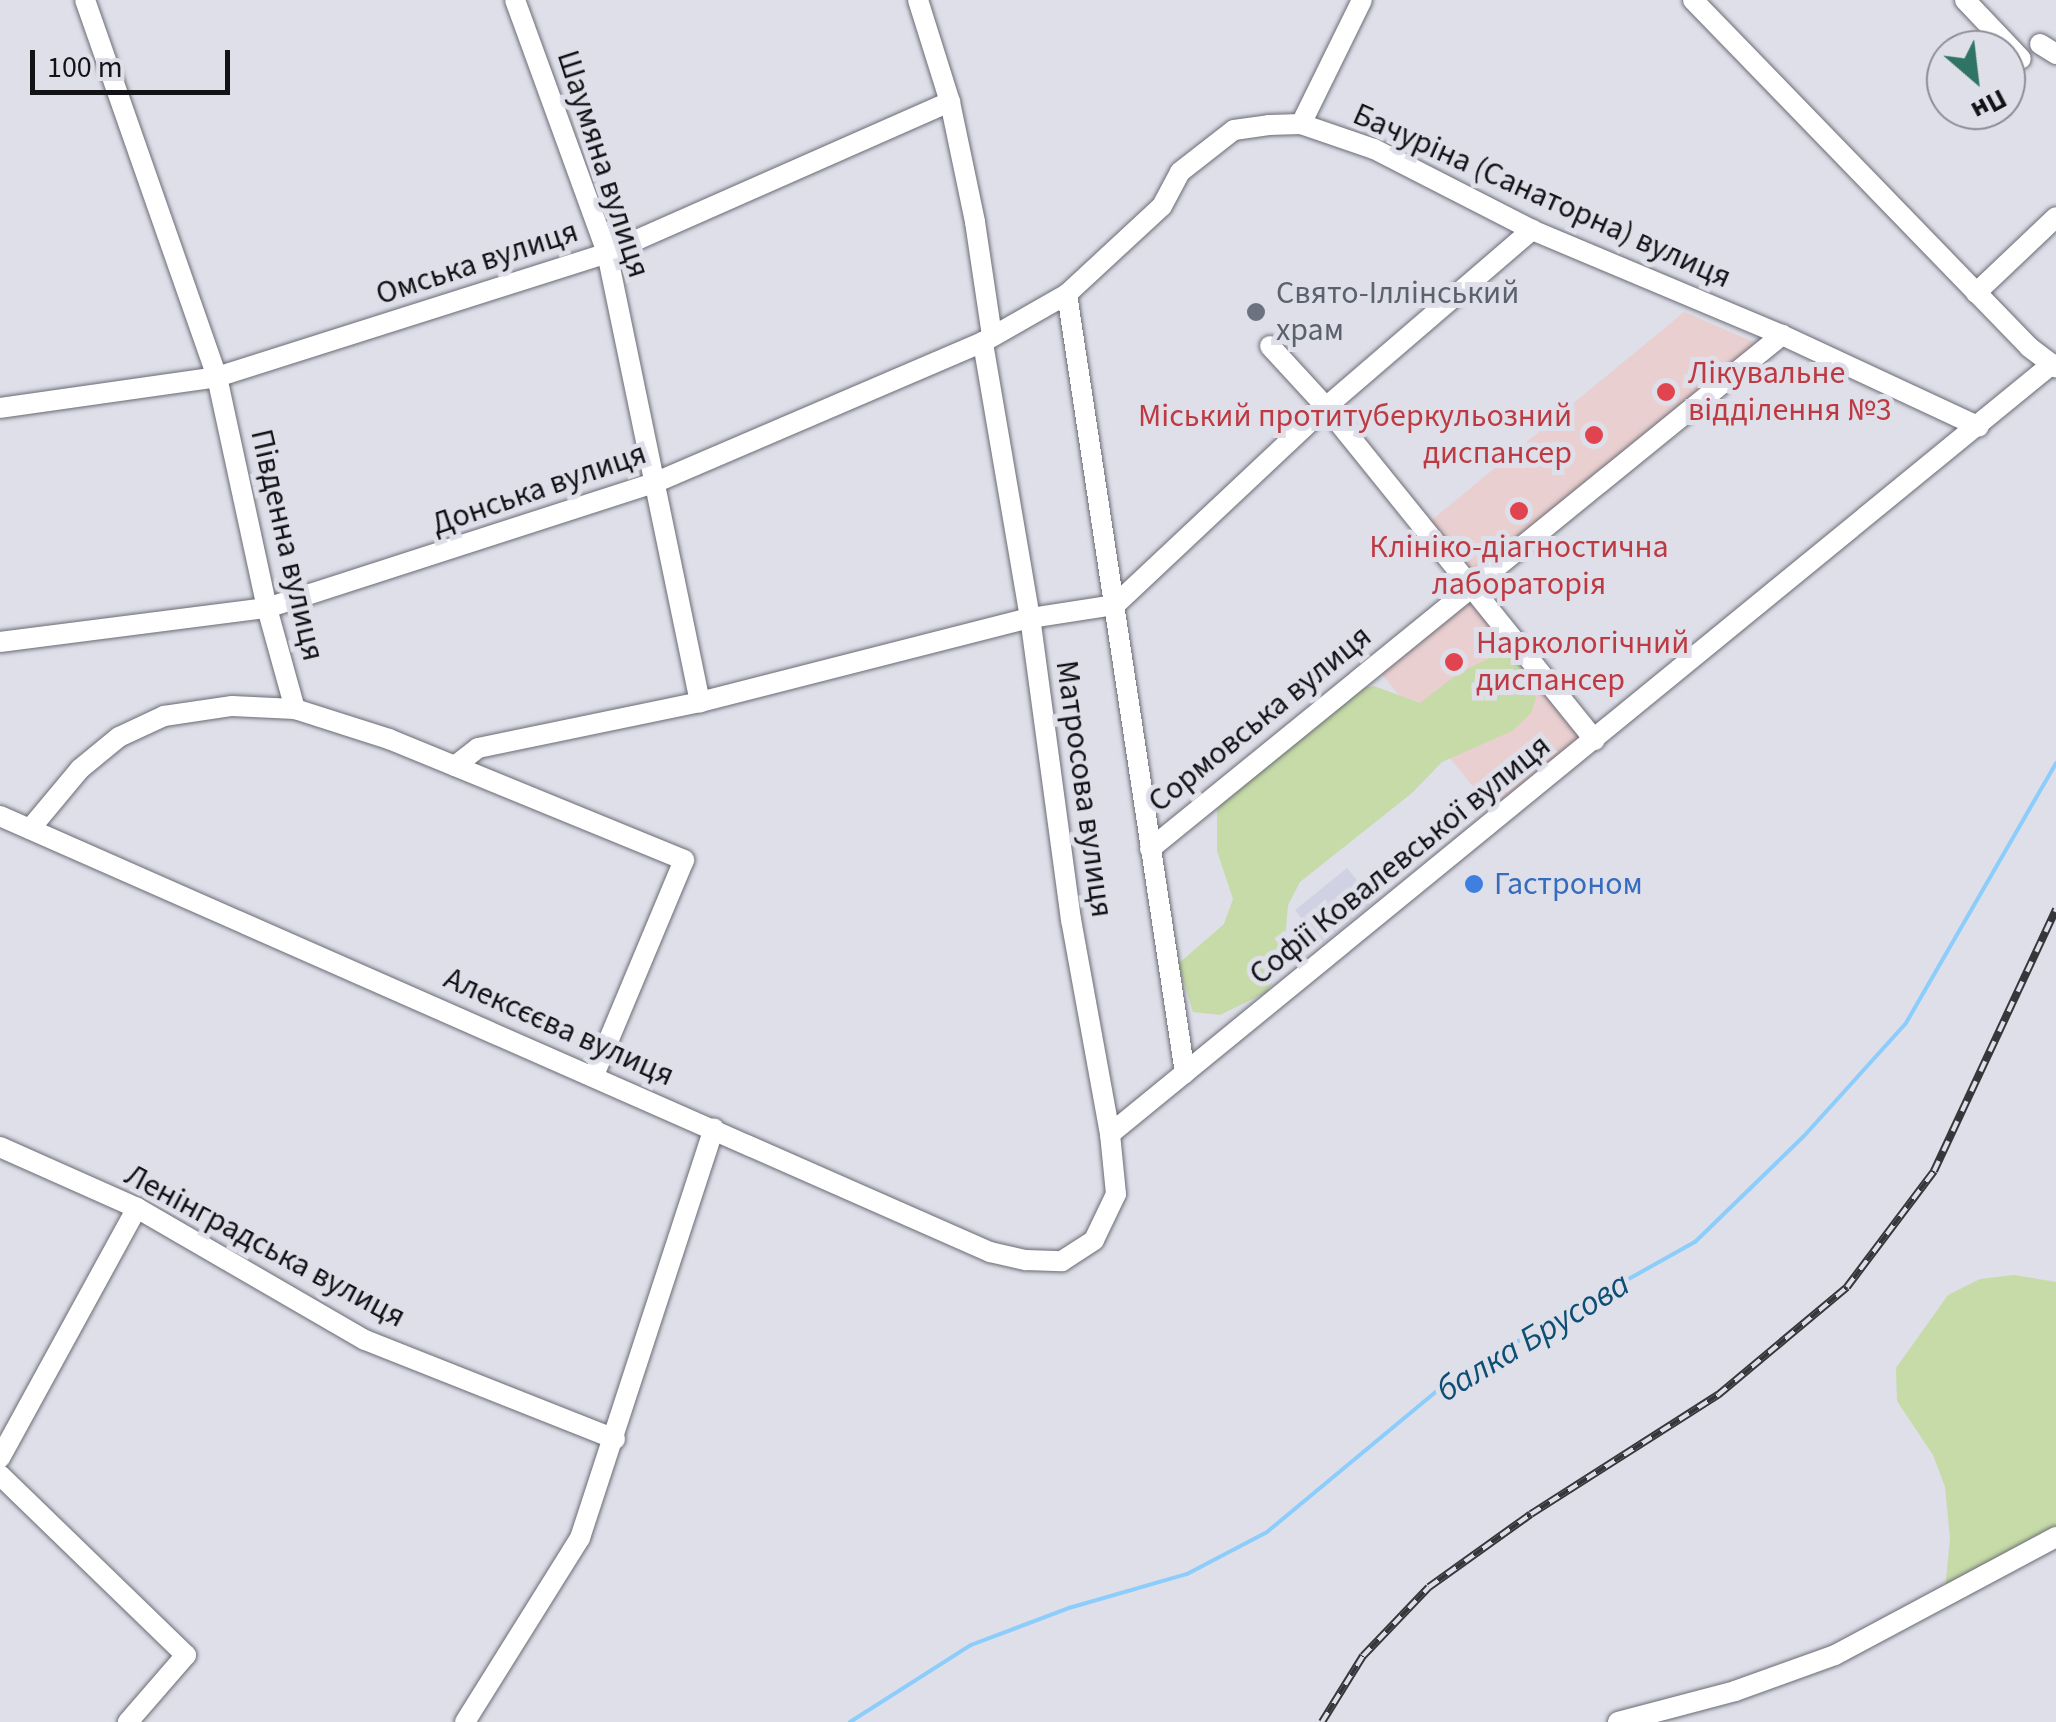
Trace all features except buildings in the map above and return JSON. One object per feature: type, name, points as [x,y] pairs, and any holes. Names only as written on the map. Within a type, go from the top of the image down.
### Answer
[{"type":"street","name":"Південна вулиця","points":[[85,0],[217,377],[267,608],[295,708],[455,766],[684,860],[594,1075]]},
{"type":"street","name":"Шаумяна вулиця","points":[[515,0],[607,253],[700,702]]},
{"type":"street","name":"Матросова вулиця","points":[[918,0],[950,102],[976,222],[987,339],[1071,920],[1110,1134],[1116,1194],[1094,1240]]},
{"type":"street","points":[[1301,124],[1362,0]]},
{"type":"street","points":[[1693,0],[2029,348],[2054,366]]},
{"type":"street","points":[[1965,0],[1993,30]]},
{"type":"street","name":"Омська вулиця","points":[[0,408],[217,377],[607,253],[950,102]]},
{"type":"street","name":"Бачуріна (Санаторна) вулиця","points":[[1067,294],[1162,206],[1180,172],[1234,130],[1301,124],[1374,149],[1532,230],[1782,335],[1979,427]]},
{"type":"street","points":[[1976,293],[2056,218]]},
{"type":"street","points":[[455,766],[478,748],[700,702],[1030,618],[1115,604],[1326,407],[1532,230]]},
{"type":"street","name":"Матросова вулиця","points":[[1067,294],[1185,1073]]},
{"type":"street","name":"Донська вулиця","points":[[0,642],[267,608],[654,484],[987,339],[1067,294]]},
{"type":"street","name":"Сормовська вулиця","points":[[1150,848],[1782,335]]},
{"type":"street","points":[[1270,346],[1326,407],[1594,740]]},
{"type":"street","name":"Софії Ковалевської вулиця","points":[[1110,1134],[2054,366]]},
{"type":"street","points":[[30,829],[80,769],[119,737],[164,716],[232,706],[295,708]]},
{"type":"street","name":"Алексєєва вулиця","points":[[0,816],[990,1252],[1026,1260],[1062,1261],[1094,1240]]},
{"type":"street","points":[[465,1722],[580,1538],[714,1128]]},
{"type":"street","name":"Ленінградська вулиця","points":[[0,1147],[138,1208],[365,1340],[615,1439]]},
{"type":"street","points":[[0,1458],[138,1208]]},
{"type":"street","points":[[0,1475],[186,1656],[128,1722]]},
{"type":"street","points":[[1618,1722],[1638,1713],[1735,1691],[1835,1655],[2056,1536]]},
{"type":"shaded area","name":"Міський протитуберкульозний диспансер","points":[[1684,312],[1763,346],[1472,580],[1427,524]]},
{"type":"shaded area","points":[[1473,596],[1584,734],[1491,809],[1380,672]]},
{"type":"shaded area","points":[[1347,868],[1374,901],[1322,944],[1295,910]]},
{"type":"green space","points":[[1496,655],[1512,658],[1528,675],[1536,698],[1531,713],[1512,731],[1442,762],[1412,793],[1300,882],[1288,905],[1283,962],[1267,992],[1220,1015],[1193,1012],[1178,964],[1224,924],[1233,899],[1217,851],[1217,810],[1226,797],[1357,689],[1374,686],[1420,703],[1459,673]]},
{"type":"green space","points":[[2014,1275],[2056,1282],[2056,1529],[1945,1591],[1950,1538],[1945,1487],[1933,1455],[1897,1401],[1896,1368],[1948,1295],[1980,1279]]},
{"type":"waterway","name":"балка Брусова","points":[[850,1722],[971,1645],[1069,1608],[1187,1574],[1267,1532],[1454,1377],[1695,1242],[1804,1136],[1906,1023],[2056,763]]},
{"type":"railway","points":[[1322,1722],[1363,1656],[1429,1587],[1531,1514],[1718,1395],[1847,1287],[1934,1171],[2056,909]]},
{"type":"place","name":"Свято-Іллінський храм","points":[[1256,312]]},
{"type":"place","name":"Лікувальне відділення №3","points":[[1666,392]]},
{"type":"place","name":"Міський протитуберкульозний диспансер","points":[[1594,435]]},
{"type":"place","name":"Клініко-діагностична лабораторія","points":[[1519,511]]},
{"type":"place","name":"Наркологічний диспансер","points":[[1454,662]]},
{"type":"place","name":"Гастроном","points":[[1474,884]]}]
